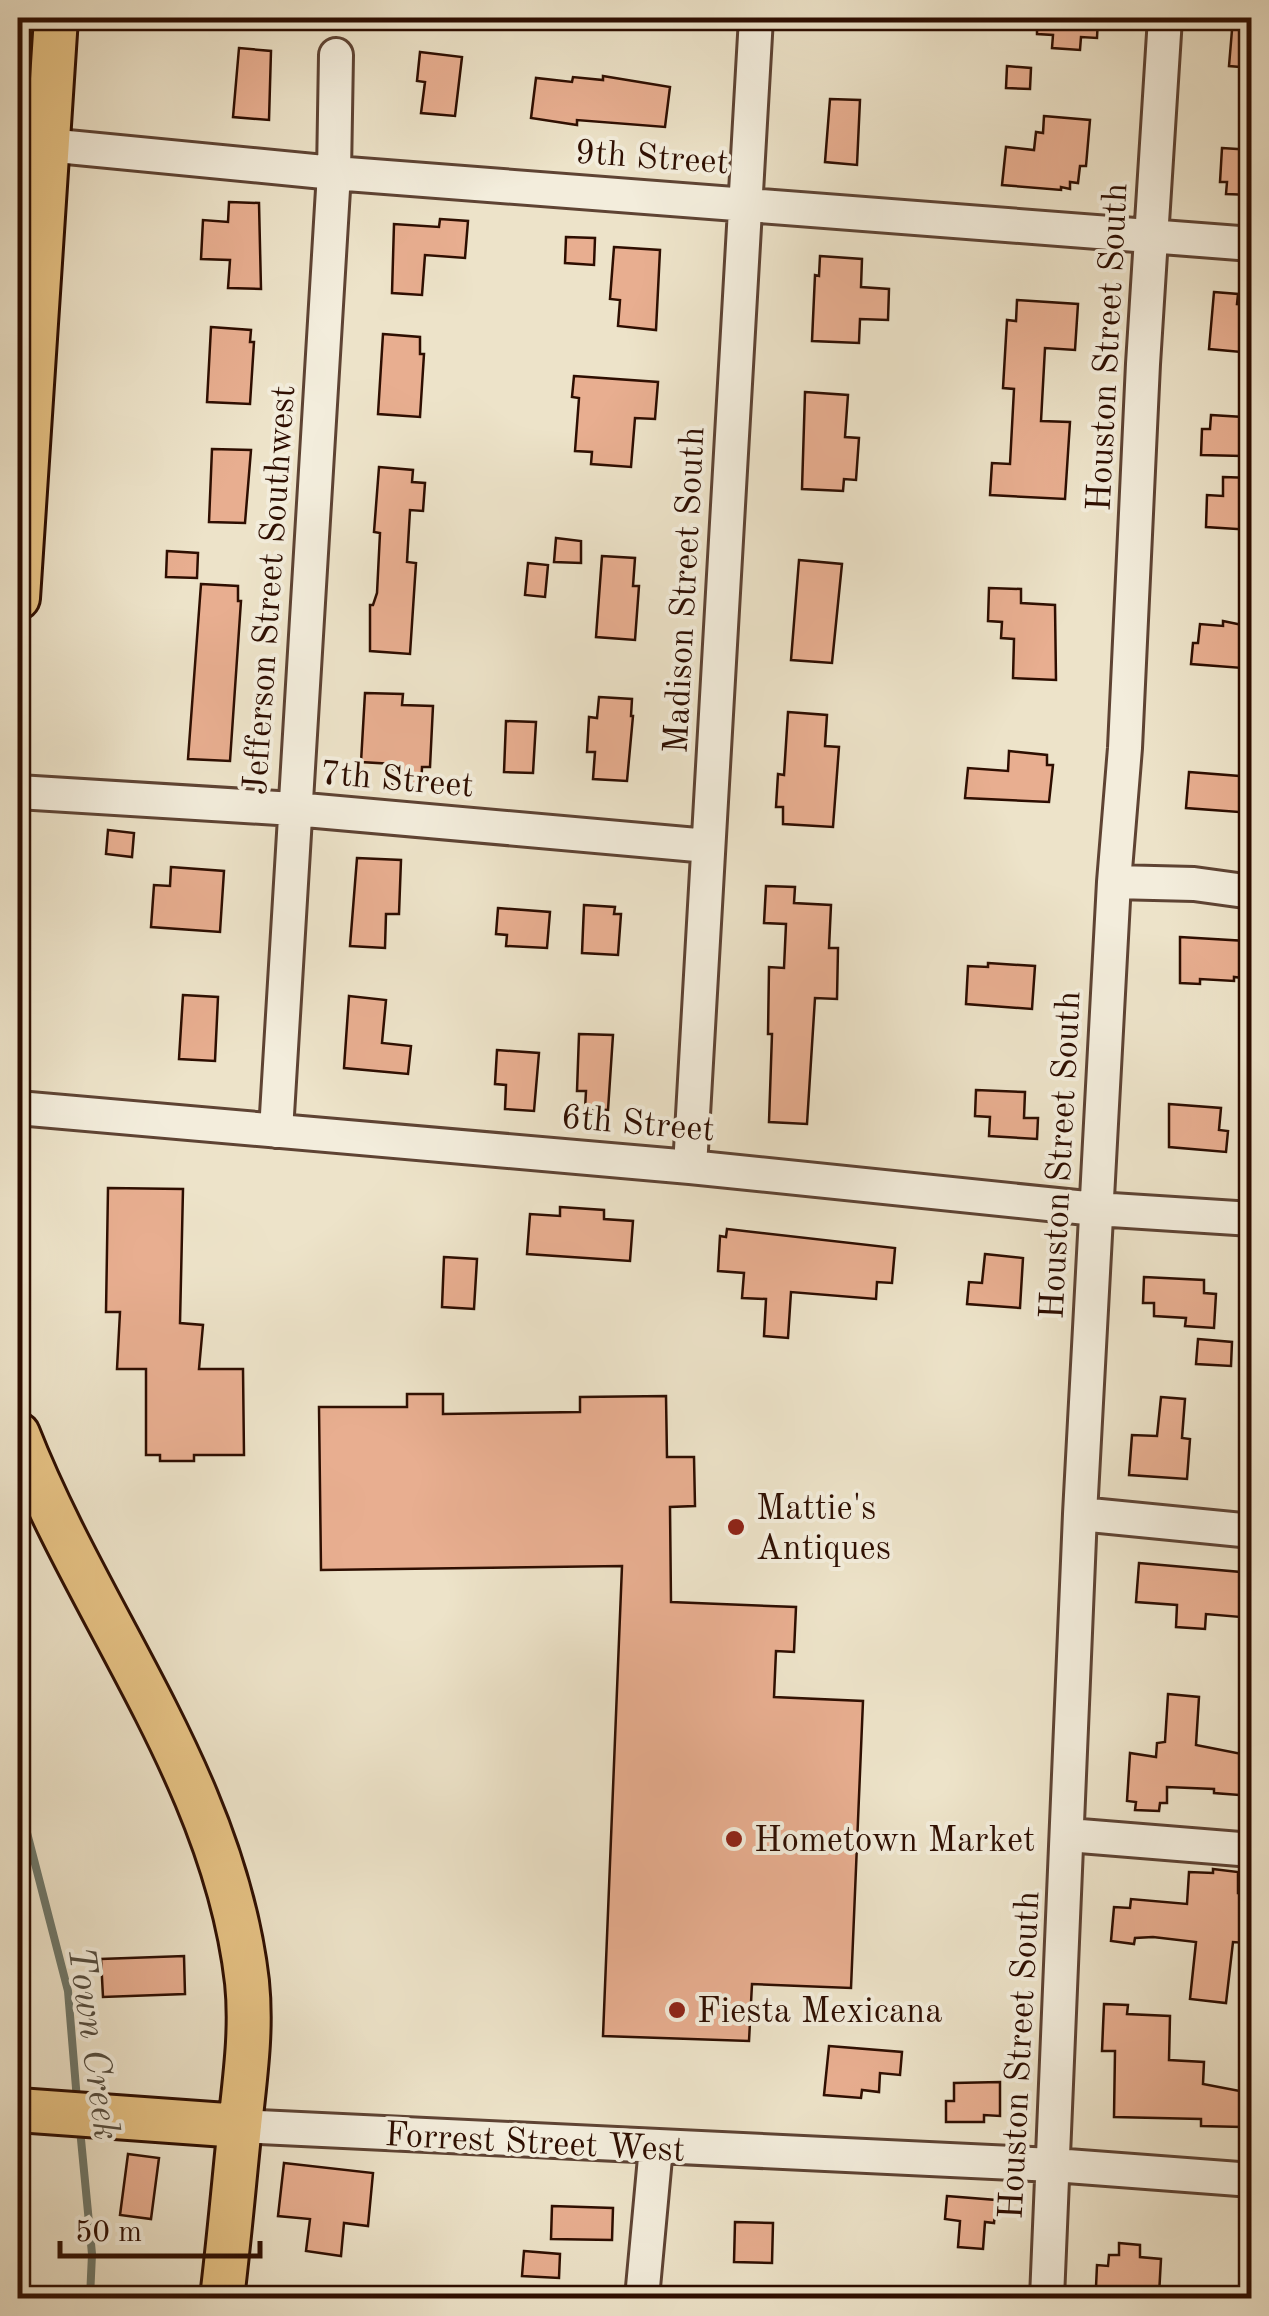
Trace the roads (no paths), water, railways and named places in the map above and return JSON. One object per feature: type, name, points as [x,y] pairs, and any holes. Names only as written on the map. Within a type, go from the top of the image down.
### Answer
[{"type":"main road","points":[[18,598],[56,18]]},
{"type":"main road","points":[[18,1434],[40,1492],[104,1608],[192,1786],[221,1863],[238,1929],[247,1983],[249,2030],[222,2298]]},
{"type":"main road","name":"Forrest Street West","points":[[31,2112],[240,2126]]},
{"type":"street","name":"Madison Street South","points":[[690,1166],[756,18]]},
{"type":"street","name":"Houston Street South","points":[[1047,2298],[1080,1514],[1165,18]]},
{"type":"street","name":"Jefferson Street Southwest","points":[[276,1131],[334,172],[336,55]]},
{"type":"street","name":"9th Street","points":[[48,145],[334,172],[1252,244]]},
{"type":"street","name":"7th Street","points":[[18,792],[294,808],[708,846]]},
{"type":"street","points":[[1114,882],[1194,884],[1252,892]]},
{"type":"street","name":"6th Street","points":[[18,1108],[690,1166],[1096,1209],[1252,1219]]},
{"type":"street","points":[[1080,1514],[1252,1531]]},
{"type":"street","points":[[1068,1835],[1252,1850]]},
{"type":"street","name":"Forrest Street West","points":[[240,2126],[1054,2165],[1252,2180]]},
{"type":"street","points":[[642,2298],[656,2148]]},
{"type":"waterway","name":"Town Creek","points":[[18,1798],[68,1991],[77,2100]]},
{"type":"waterway","name":"Town Creek","points":[[80,2129],[92,2254],[90,2298]]},
{"type":"place","name":"Mattie's Antiques","points":[[736,1527]]},
{"type":"place","name":"Hometown Market","points":[[734,1839]]},
{"type":"place","name":"Fiesta Mexicana","points":[[677,2010]]}]
